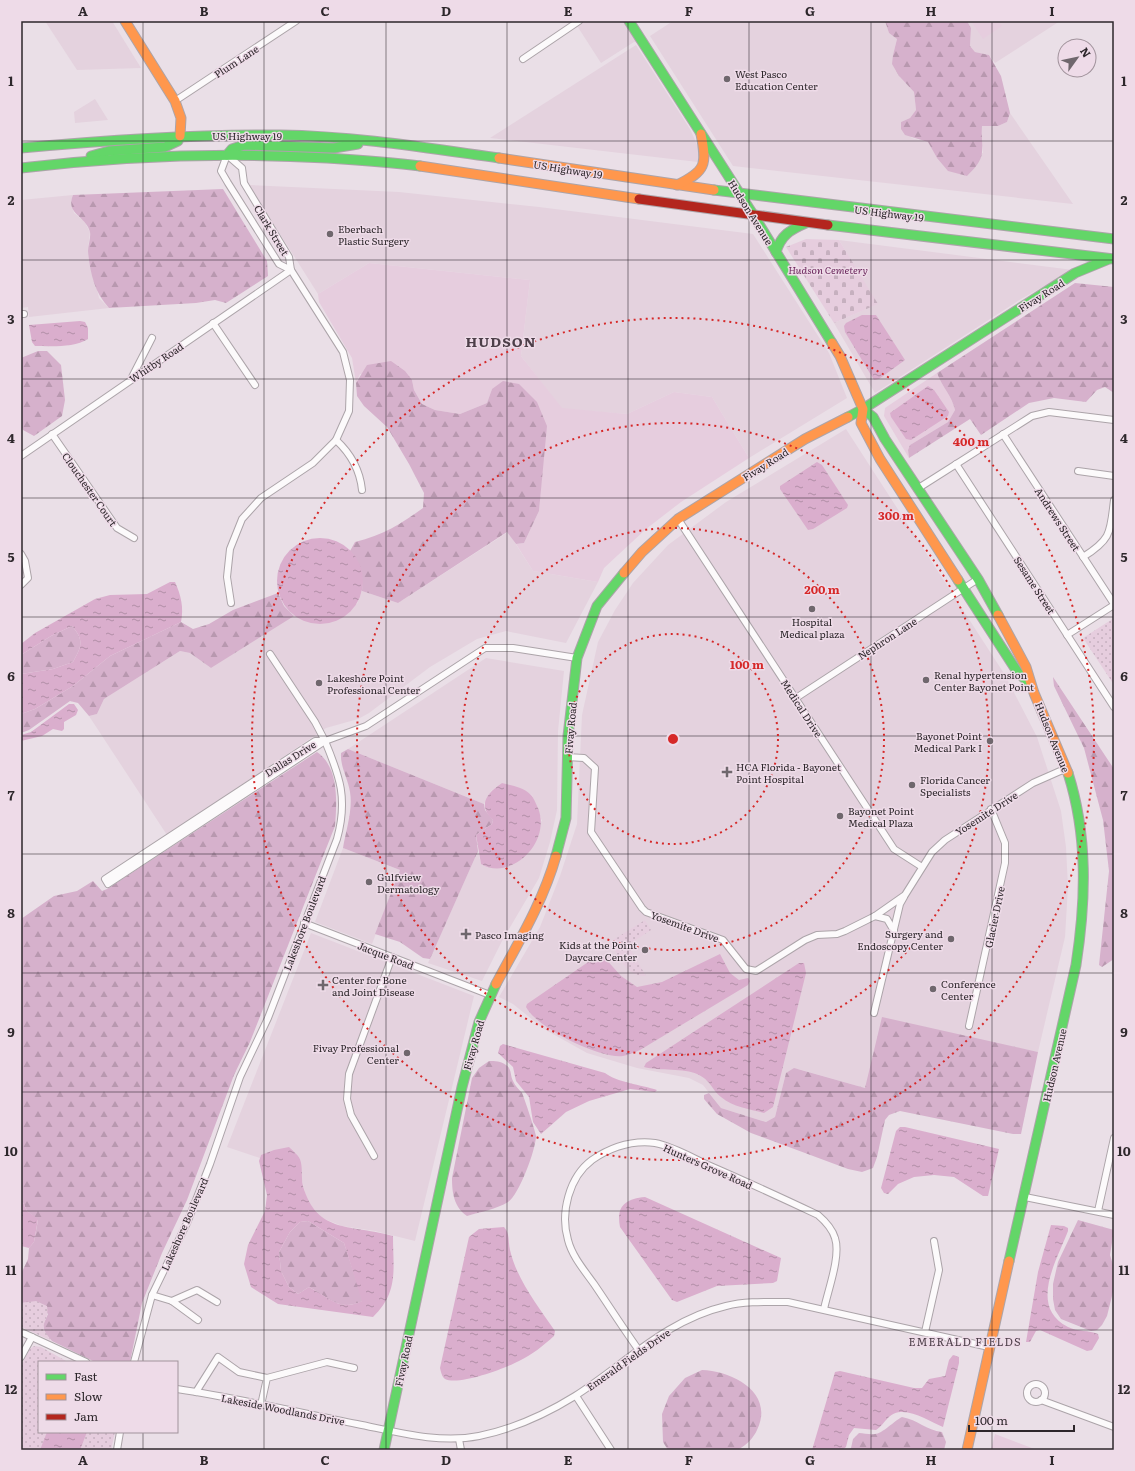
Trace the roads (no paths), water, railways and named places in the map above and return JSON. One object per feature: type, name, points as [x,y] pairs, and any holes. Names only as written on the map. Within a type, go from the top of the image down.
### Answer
[{"type":"main road","points":[[69,163],[108,151],[172,145],[178,142],[182,123],[181,113],[125,21]]},
{"type":"main road","name":"Hudson Avenue","points":[[629,21],[754,216],[840,356],[863,409],[873,417],[885,439],[917,489],[978,579],[1026,668],[1030,683],[1066,768],[1080,822],[1084,855],[1084,901],[1081,936],[967,1450]]},
{"type":"main road","points":[[677,185],[693,177],[700,172],[704,166],[706,158],[701,134]]},
{"type":"main road","name":"US Highway 19","points":[[21,148],[105,140],[180,136],[280,135],[377,141],[740,194],[1114,239]]},
{"type":"main road","points":[[227,155],[232,149],[244,145],[334,148],[377,141]]},
{"type":"main road","name":"US Highway 19","points":[[21,168],[170,156],[227,155],[314,157],[405,164],[806,223],[1112,259]]},
{"type":"main road","points":[[776,252],[779,240],[783,234],[806,223]]},
{"type":"main road","name":"Fivay Road","points":[[384,1450],[462,1087],[479,1022],[490,995],[532,917],[552,870],[566,818],[568,736],[577,658],[598,606],[642,552],[678,519],[805,439],[863,409],[1075,274],[1112,259]]},
{"type":"main road","name":"Hudson Avenue","points":[[863,409],[861,423],[868,439],[1018,673],[1030,683]]},
{"type":"street","name":"Plum Lane","points":[[175,101],[296,21]]},
{"type":"street","points":[[523,59],[579,21]]},
{"type":"street","name":"Clark Street","points":[[227,155],[242,168],[244,183],[289,257],[291,270],[279,264],[228,183],[222,171],[227,155]]},
{"type":"street","points":[[231,603],[227,577],[229,556],[242,519],[260,498],[312,463],[336,440],[349,411],[350,380],[343,352],[291,270]]},
{"type":"street","name":"Whitby Road","points":[[21,456],[291,270]]},
{"type":"street","points":[[213,323],[255,385]]},
{"type":"street","points":[[132,379],[152,338]]},
{"type":"street","points":[[917,489],[1032,416],[1049,412],[1114,420]]},
{"type":"street","name":"Clouchester Court","points":[[52,434],[117,528],[134,538]]},
{"type":"street","name":"Andrews Street","points":[[1003,434],[1114,604]]},
{"type":"street","points":[[336,440],[344,448],[359,472],[362,490]]},
{"type":"street","name":"Sesame Street","points":[[956,464],[1114,707]]},
{"type":"street","points":[[1078,471],[1114,476]]},
{"type":"street","points":[[1083,557],[1100,546],[1110,531],[1114,500]]},
{"type":"street","name":"Medical Drive","points":[[678,519],[894,849],[922,867]]},
{"type":"street","points":[[21,554],[25,561],[28,578],[21,585]]},
{"type":"street","name":"Nephron Lane","points":[[796,698],[978,579]]},
{"type":"street","points":[[1067,635],[1114,604]]},
{"type":"street","points":[[325,741],[366,726],[485,648],[514,648],[577,658]]},
{"type":"street","name":"Lakeshore Boulevard","points":[[134,1361],[152,1296],[187,1223],[210,1164],[240,1077],[268,1018],[341,824],[343,803],[341,785],[325,741],[315,722],[270,654]]},
{"type":"street","name":"Dallas Drive","points":[[315,741],[325,741],[108,884],[105,879],[315,741]]},
{"type":"street","name":"Yosemite Drive","points":[[567,756],[584,758],[595,768],[591,832],[642,908],[646,912],[723,940],[746,969],[756,971],[810,937],[823,934],[837,934],[875,916],[905,895]]},
{"type":"street","name":"Yosemite Drive","points":[[874,1013],[900,904],[932,852],[945,840],[1033,783],[1066,768]]},
{"type":"street","name":"Glacier Drive","points":[[969,1026],[1005,863],[1005,843],[991,810]]},
{"type":"street","points":[[875,916],[880,916],[887,919],[894,931]]},
{"type":"street","name":"Jacque Road","points":[[304,923],[490,995]]},
{"type":"street","points":[[374,1156],[351,1115],[347,1099],[349,1074],[392,957]]},
{"type":"street","points":[[1098,1211],[1114,1138]]},
{"type":"street","name":"Hunters Grove Road","points":[[638,1349],[576,1257],[568,1240],[565,1216],[569,1194],[576,1177],[588,1163],[598,1156],[621,1145],[638,1142],[656,1143],[682,1153],[818,1215],[829,1224],[835,1237],[837,1251],[824,1309]]},
{"type":"street","points":[[1024,1197],[1114,1215]]},
{"type":"street","points":[[925,1332],[939,1270],[934,1241]]},
{"type":"street","points":[[172,1301],[197,1290],[217,1302]]},
{"type":"street","points":[[152,1296],[172,1301],[198,1320]]},
{"type":"street","name":"Emerald Fields Drive","points":[[388,1430],[431,1438],[459,1440],[514,1426],[545,1413],[576,1396],[638,1349],[665,1331],[693,1317],[726,1306],[762,1301],[788,1302],[824,1309],[989,1347]]},
{"type":"street","points":[[21,1332],[84,1361]]},
{"type":"street","points":[[21,1357],[32,1337]]},
{"type":"street","points":[[196,1392],[218,1357],[239,1372],[267,1378],[327,1362],[354,1368]]},
{"type":"street","points":[[261,1405],[267,1378]]},
{"type":"street","name":"Lakeside Woodlands Drive","points":[[178,1389],[388,1430]]},
{"type":"street","points":[[576,1396],[611,1450]]},
{"type":"street","points":[[1041,1400],[1114,1427]]},
{"type":"street","points":[[117,1450],[120,1433]]},
{"type":"street","points":[[459,1440],[461,1450]]},
{"type":"water","points":[[862,315],[876,315],[905,360],[879,379],[874,380],[845,332],[844,326],[846,323]]},
{"type":"water","points":[[80,321],[85,322],[88,328],[88,339],[82,342],[69,345],[35,346],[32,342],[29,325]]},
{"type":"water","points":[[928,386],[934,390],[949,412],[948,416],[911,440],[906,439],[891,417],[890,413]]},
{"type":"water","points":[[817,462],[822,465],[848,505],[847,508],[813,529],[808,530],[780,489],[780,486]]},
{"type":"water","points":[[320,538],[336,541],[344,545],[356,557],[360,565],[363,581],[360,597],[356,605],[344,617],[336,621],[320,624],[304,621],[296,617],[284,605],[280,597],[277,581],[280,565],[284,557],[296,545],[304,541]]},
{"type":"water","points":[[170,582],[175,582],[179,592],[182,607],[181,622],[110,656],[73,686],[35,709],[21,714],[21,674],[53,669],[73,662],[80,648],[80,640],[72,626],[51,636],[21,655],[21,644],[35,633],[95,599],[110,595],[147,594]]},
{"type":"water","points":[[69,704],[74,704],[78,710],[76,715],[64,722],[64,729],[62,731],[53,729],[42,736],[21,741],[21,735],[31,732]]},
{"type":"water","points":[[502,783],[521,788],[528,792],[534,799],[541,821],[539,834],[534,845],[526,856],[505,868],[493,868],[481,864],[476,835],[492,824],[493,820],[488,815],[485,804],[488,795]]},
{"type":"water","points":[[720,954],[730,973],[739,980],[748,978],[750,981],[748,985],[640,1050],[625,1056],[612,1056],[584,1047],[569,1040],[542,1024],[526,1007],[527,1004],[594,958],[604,957],[621,976],[637,987],[662,982]]},
{"type":"water","points":[[799,963],[804,963],[806,973],[773,1107],[764,1113],[741,1107],[721,1097],[702,1076],[686,1071],[644,1067],[646,1063]]},
{"type":"water","points":[[503,1044],[605,1073],[622,1081],[657,1090],[655,1092],[630,1089],[589,1101],[566,1112],[541,1134],[533,1122],[529,1097],[516,1081],[513,1067],[498,1053],[500,1046]]},
{"type":"water","points":[[900,1127],[999,1149],[988,1196],[983,1196],[954,1177],[934,1175],[914,1177],[898,1184],[888,1194],[884,1193],[881,1188],[896,1131]]},
{"type":"water","points":[[289,1147],[299,1157],[303,1186],[309,1202],[317,1213],[338,1225],[393,1236],[394,1270],[391,1289],[381,1308],[373,1317],[278,1304],[251,1287],[244,1264],[248,1245],[265,1211],[267,1195],[259,1161],[261,1155],[274,1150]],"holes":[[[308,1221],[344,1243],[362,1301],[347,1305],[340,1304],[328,1299],[309,1287],[298,1294],[289,1287],[281,1271],[279,1252],[290,1232],[300,1222]]]},
{"type":"water","points":[[645,1197],[781,1258],[777,1281],[773,1283],[717,1286],[677,1302],[672,1300],[620,1227],[619,1214],[624,1205],[632,1200]]},
{"type":"water","points":[[21,1198],[27,1211],[38,1219],[34,1242],[29,1248],[21,1246]]},
{"type":"water","points":[[1051,1225],[1064,1226],[1068,1228],[1068,1231],[1049,1282],[1048,1295],[1050,1308],[1056,1318],[1068,1327],[1098,1334],[1099,1338],[1092,1350],[1087,1351],[1040,1330],[1036,1331],[1030,1342],[1026,1342],[1038,1272]]},
{"type":"water","points":[[504,1227],[507,1232],[513,1261],[518,1272],[529,1292],[555,1331],[554,1336],[529,1356],[504,1368],[461,1380],[452,1381],[445,1379],[442,1376],[440,1368],[469,1237],[479,1229]]},
{"type":"water","points":[[953,1355],[959,1357],[959,1363],[943,1427],[915,1414],[900,1412],[893,1414],[876,1430],[854,1428],[849,1435],[846,1447],[842,1450],[812,1450],[835,1372],[840,1371],[914,1388],[922,1388],[929,1379],[945,1376],[949,1360]]},
{"type":"water","points":[[47,1433],[87,1433],[80,1450],[40,1450]]},
{"type":"place","name":"West Pasco Education Center","points":[[727,79]]},
{"type":"place","name":"Eberbach Plastic Surgery","points":[[330,234]]},
{"type":"place","name":"Hospital Medical plaza","points":[[812,609]]},
{"type":"place","name":"Renal hypertension Center Bayonet Point","points":[[926,680]]},
{"type":"place","name":"Lakeshore Point Professional Center","points":[[319,683]]},
{"type":"place","name":"Bayonet Point Medical Park I","points":[[990,741]]},
{"type":"place","name":"HCA Florida - Bayonet Point Hospital","points":[[727,772]]},
{"type":"place","name":"Florida Cancer Specialists","points":[[912,785]]},
{"type":"place","name":"Bayonet Point Medical Plaza","points":[[840,816]]},
{"type":"place","name":"Gulfview Dermatology","points":[[369,882]]},
{"type":"place","name":"Pasco Imaging","points":[[466,934]]},
{"type":"place","name":"Surgery and Endoscopy Center","points":[[951,939]]},
{"type":"place","name":"Kids at the Point Daycare Center","points":[[645,950]]},
{"type":"place","name":"Center for Bone and Joint Disease","points":[[323,985]]},
{"type":"place","name":"Conference Center","points":[[933,989]]},
{"type":"place","name":"Fivay Professional Center","points":[[407,1053]]},
{"type":"district","name":"HUDSON","points":[[501,341]]},
{"type":"district","name":"EMERALD FIELDS","points":[[965,1341]]},
{"type":"park label","name":"Hudson Cemetery","points":[[828,269]]}]
